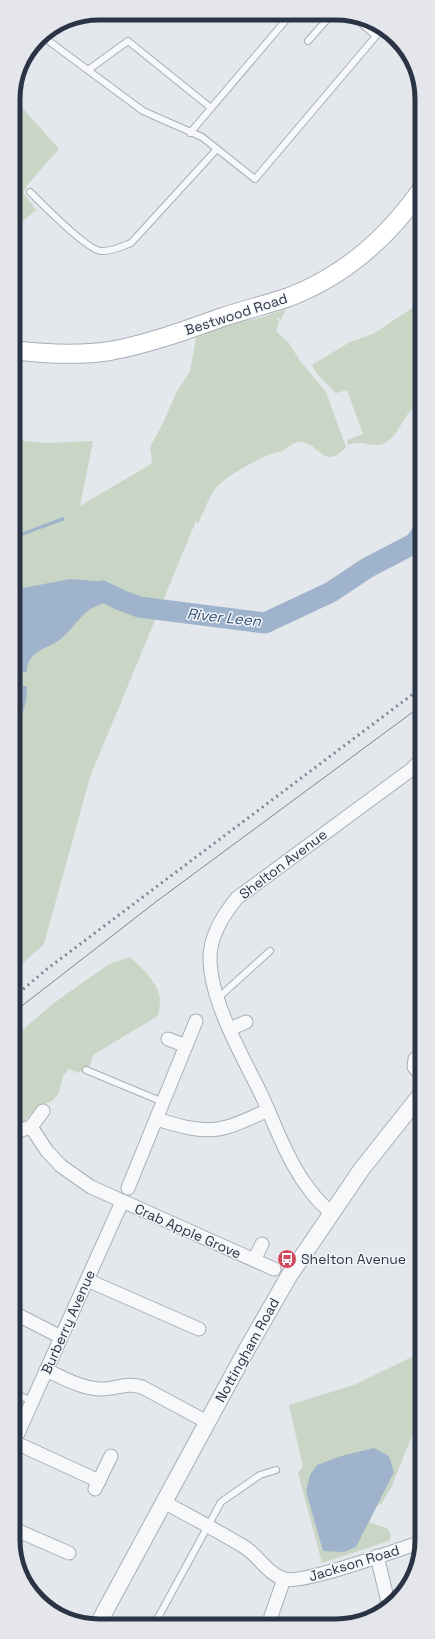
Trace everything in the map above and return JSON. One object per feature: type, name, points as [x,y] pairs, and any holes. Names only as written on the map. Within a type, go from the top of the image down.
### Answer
[{"type":"main road","name":"Bestwood Road","points":[[20,351],[58,354],[109,351],[158,339],[290,296],[328,278],[367,250],[389,230],[415,198]]},
{"type":"street","name":"Shelton Avenue","points":[[332,1213],[324,1207],[294,1166],[230,1029],[218,998],[212,976],[210,957],[214,936],[223,915],[237,898],[415,766]]},
{"type":"street","points":[[128,1188],[196,1021]]},
{"type":"street","points":[[230,1029],[246,1022]]},
{"type":"street","points":[[168,1039],[186,1046]]},
{"type":"street","name":"Nottingham Road","points":[[101,1619],[247,1348],[290,1276],[365,1165],[415,1101]]},
{"type":"street","points":[[157,1119],[197,1130],[226,1128],[268,1110]]},
{"type":"street","points":[[20,1130],[31,1127],[43,1111]]},
{"type":"street","name":"Crab Apple Grove","points":[[31,1127],[47,1151],[66,1170],[90,1187],[274,1268]]},
{"type":"street","name":"Burberry Avenue","points":[[20,1428],[122,1202]]},
{"type":"street","name":"Crab Apple Grove","points":[[254,1260],[262,1244]]},
{"type":"street","points":[[87,1280],[199,1329]]},
{"type":"street","points":[[20,1316],[61,1337]]},
{"type":"street","points":[[46,1370],[78,1385],[91,1388],[104,1389],[125,1384],[133,1384],[142,1387],[207,1422]]},
{"type":"street","points":[[20,1445],[97,1485],[111,1456]]},
{"type":"street","points":[[164,1502],[248,1549],[268,1569],[284,1579],[270,1619]]},
{"type":"street","points":[[20,1532],[69,1553]]},
{"type":"street","name":"Jackson Road","points":[[284,1579],[297,1579],[321,1574],[415,1544]]},
{"type":"street","points":[[377,1556],[387,1599]]},
{"type":"lane","points":[[190,133],[286,20]]},
{"type":"lane","points":[[308,41],[327,20]]},
{"type":"lane","points":[[47,40],[143,111],[202,137],[255,179],[376,36],[362,25]]},
{"type":"lane","points":[[88,70],[128,40],[211,108]]},
{"type":"lane","points":[[30,192],[86,244],[101,252],[116,249],[132,243],[217,149]]},
{"type":"lane","points":[[218,998],[270,951]]},
{"type":"lane","points":[[86,1070],[163,1102]]},
{"type":"lane","points":[[20,1396],[32,1401]]},
{"type":"lane","points":[[157,1619],[221,1502],[260,1475],[276,1470]]},
{"type":"green space","points":[[20,105],[59,149],[28,184],[23,193],[36,210],[20,224]]},
{"type":"green space","points":[[415,306],[415,405],[395,434],[385,443],[381,445],[353,443],[348,445],[347,440],[363,434],[347,390],[336,393],[320,377],[312,365],[350,342],[373,334]]},
{"type":"green space","points":[[286,309],[280,321],[278,317],[277,318],[279,323],[276,331],[289,343],[300,361],[326,392],[346,447],[339,454],[333,457],[323,454],[308,444],[296,442],[282,451],[265,456],[250,464],[226,479],[213,492],[198,524],[196,521],[90,777],[44,944],[20,966],[20,441],[48,443],[93,441],[80,506],[151,464],[152,459],[150,447],[163,423],[176,393],[190,371],[198,328],[260,318]]},
{"type":"green space","points":[[130,957],[149,976],[159,994],[160,1006],[158,1016],[93,1055],[90,1066],[78,1073],[69,1069],[63,1076],[59,1093],[52,1101],[37,1107],[20,1125],[20,1032],[54,1003],[109,964]]},
{"type":"green space","points":[[415,1355],[415,1428],[391,1488],[382,1503],[376,1507],[369,1522],[388,1529],[391,1536],[389,1541],[322,1563],[298,1473],[303,1467],[289,1405],[354,1385]]},
{"type":"water","points":[[63,517],[65,520],[20,536],[20,533]]},
{"type":"water","points":[[70,579],[96,581],[125,592],[119,609],[106,603],[98,605],[85,613],[58,641],[41,650],[32,657],[28,664],[27,672],[22,672],[23,686],[27,686],[25,703],[20,719],[20,589]]},
{"type":"water","points":[[374,1448],[389,1456],[394,1472],[356,1547],[344,1552],[323,1551],[306,1491],[310,1475],[317,1465],[341,1456]]},
{"type":"waterway","name":"River Leen","points":[[96,593],[102,591],[139,607],[265,623],[331,592],[367,568],[415,543]]},
{"type":"tram line","points":[[20,1007],[157,901],[415,710]]},
{"type":"railway","points":[[20,992],[47,969],[415,693]]},
{"type":"place","name":"Shelton Avenue","points":[[287,1259]]}]
